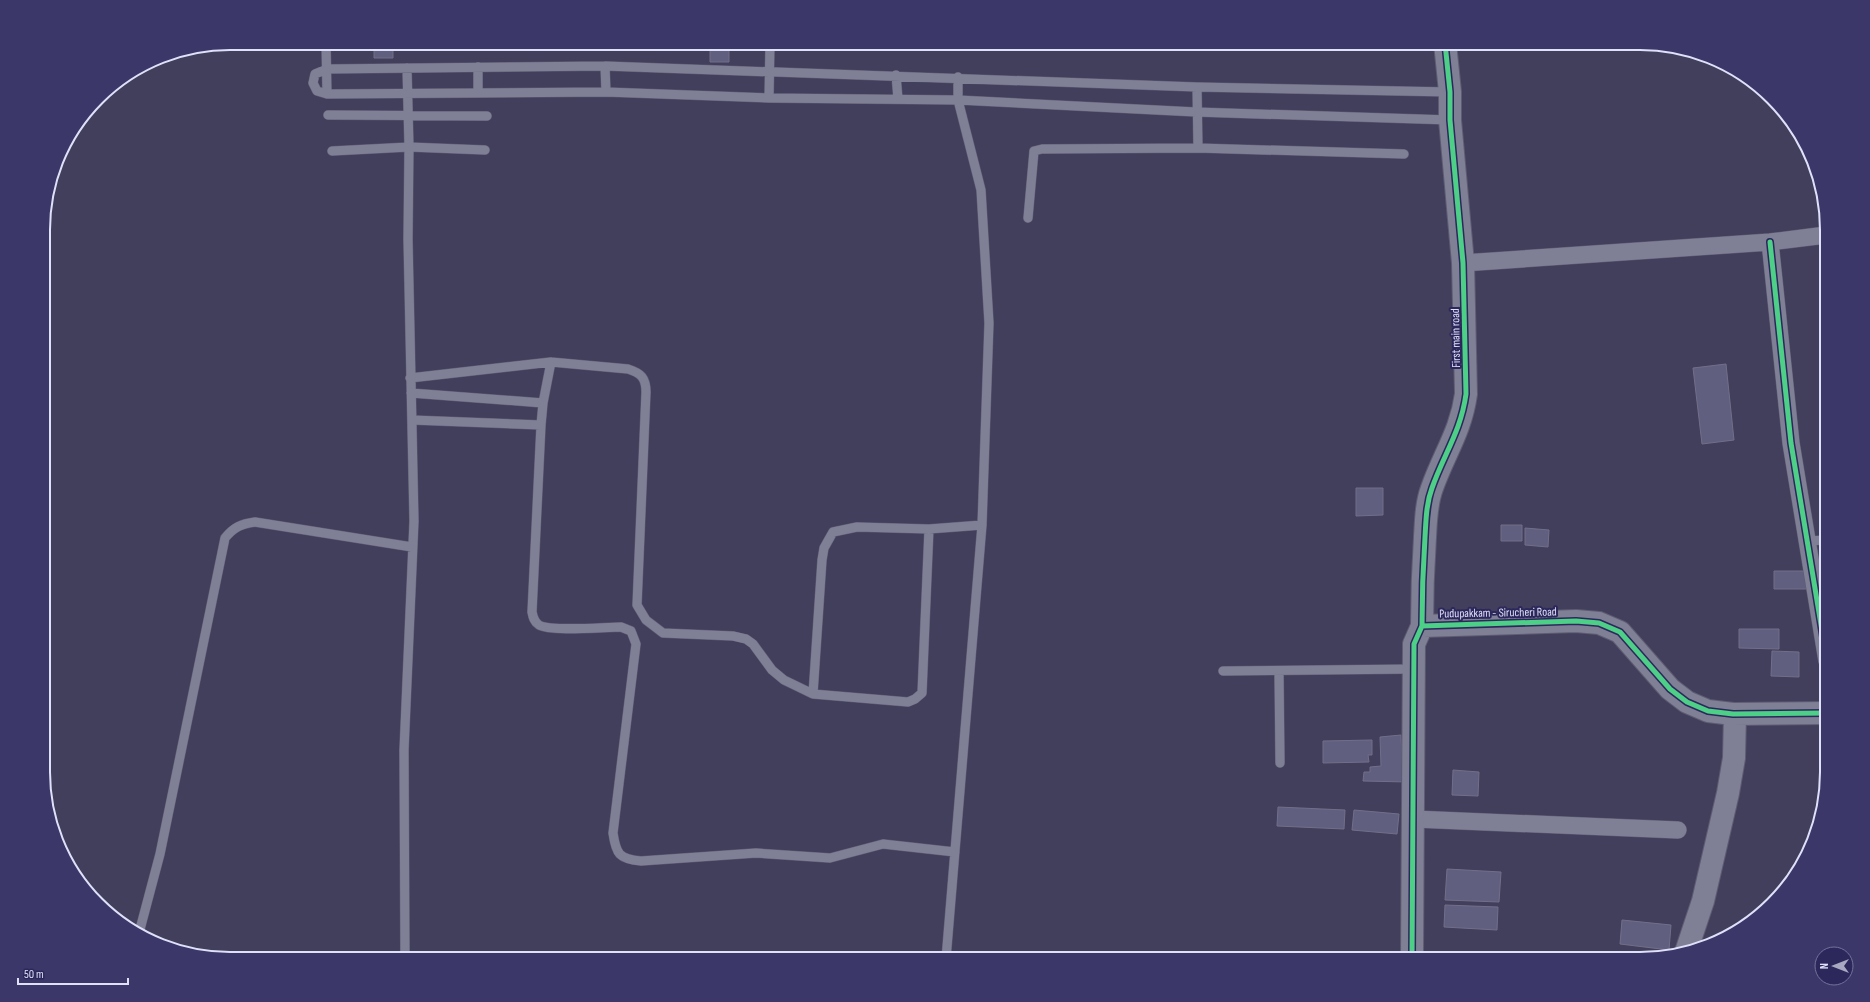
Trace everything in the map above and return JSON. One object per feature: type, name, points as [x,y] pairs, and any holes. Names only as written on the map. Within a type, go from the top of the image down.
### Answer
[{"type":"street","name":"First main road","points":[[1422,626],[1422,574],[1426,512],[1431,489],[1457,433],[1464,412],[1466,394],[1463,263],[1450,120],[1450,92],[1446,50]]},
{"type":"street","points":[[1463,263],[1770,242],[1820,236]]},
{"type":"street","points":[[1770,242],[1791,443],[1820,617]]},
{"type":"street","name":"Pudupakkam - Sirucheri Road","points":[[1422,626],[1569,621],[1599,623],[1620,632],[1670,689],[1687,702],[1708,711],[1742,714],[1820,713]]},
{"type":"street","points":[[1412,952],[1414,644],[1422,626]]},
{"type":"street","points":[[1705,939],[1719,899],[1743,789],[1746,766],[1742,714]]},
{"type":"street","points":[[1688,945],[1703,901],[1728,793],[1742,714]]},
{"type":"street","points":[[1414,820],[1678,830]]},
{"type":"lane","points":[[326,50],[326,94]]},
{"type":"lane","points":[[769,98],[770,50]]},
{"type":"lane","points":[[605,66],[606,92]]},
{"type":"lane","points":[[1450,92],[1197,87],[958,77],[605,66],[326,69],[315,74],[313,83],[317,91],[326,94],[606,92],[769,98],[958,100],[1196,112],[1450,120]]},
{"type":"lane","points":[[478,67],[478,92]]},
{"type":"lane","points":[[405,952],[404,750],[414,521],[410,378],[408,239],[409,147],[407,68]]},
{"type":"lane","points":[[896,76],[898,100]]},
{"type":"lane","points":[[947,952],[982,525],[988,315],[981,190],[958,100],[958,77]]},
{"type":"lane","points":[[1197,87],[1196,112],[1198,148]]},
{"type":"lane","points":[[328,115],[487,116]]},
{"type":"lane","points":[[332,151],[409,147],[485,150]]},
{"type":"lane","points":[[1028,218],[1034,151],[1042,149],[1198,148],[1404,154]]},
{"type":"lane","points":[[410,378],[551,362],[628,369],[638,372],[644,378],[646,383],[637,605],[646,620],[663,633],[733,636],[746,639],[754,644],[772,670],[784,680],[813,694],[908,702],[915,699],[922,693],[928,529]]},
{"type":"lane","points":[[551,362],[543,403],[541,425],[532,612],[534,620],[539,625],[552,628],[621,627],[631,631],[636,644],[613,833],[615,845],[620,855],[627,860],[641,861],[756,853],[830,858],[883,844],[955,852]]},
{"type":"lane","points":[[411,393],[543,403]]},
{"type":"lane","points":[[412,420],[541,425]]},
{"type":"lane","points":[[140,928],[160,854],[225,538],[232,529],[241,524],[256,522],[412,547]]},
{"type":"lane","points":[[813,694],[822,560],[824,548],[833,532],[856,527],[928,529],[982,525]]},
{"type":"lane","points":[[1808,541],[1820,540]]},
{"type":"lane","points":[[1223,671],[1279,672],[1414,669]]},
{"type":"lane","points":[[1279,672],[1280,763]]},
{"type":"building","points":[[374,50],[393,50],[393,58],[374,58]]},
{"type":"building","points":[[710,50],[729,50],[729,62],[710,62]]},
{"type":"building","points":[[1726,364],[1734,440],[1702,444],[1693,368]]},
{"type":"building","points":[[1356,488],[1383,488],[1383,515],[1356,516]]},
{"type":"building","points":[[1501,525],[1522,525],[1522,541],[1501,541]]},
{"type":"building","points":[[1525,528],[1549,530],[1548,547],[1525,545]]},
{"type":"building","points":[[1774,571],[1809,571],[1808,589],[1774,589]]},
{"type":"building","points":[[1739,629],[1779,629],[1779,649],[1739,648]]},
{"type":"building","points":[[1772,651],[1799,652],[1799,677],[1771,676]]},
{"type":"building","points":[[1401,735],[1402,760],[1407,782],[1363,781],[1364,772],[1370,772],[1370,767],[1381,766],[1380,737]]},
{"type":"building","points":[[1372,740],[1372,755],[1368,755],[1369,762],[1323,763],[1323,741]]},
{"type":"building","points":[[1453,770],[1479,772],[1478,796],[1452,795]]},
{"type":"building","points":[[1278,807],[1345,810],[1344,829],[1277,826]]},
{"type":"building","points":[[1354,810],[1399,814],[1397,834],[1352,830]]},
{"type":"building","points":[[1447,869],[1501,872],[1499,902],[1445,900]]},
{"type":"building","points":[[1445,905],[1498,907],[1497,930],[1444,927]]},
{"type":"building","points":[[1622,920],[1671,925],[1669,949],[1620,944]]},
{"type":"cycle path","points":[[1422,626],[1422,593],[1426,519],[1429,500],[1432,488],[1460,420],[1466,394],[1463,263],[1450,120],[1450,92],[1446,50]]},
{"type":"cycle path","points":[[1770,242],[1791,443],[1820,619]]},
{"type":"cycle path","points":[[1412,952],[1414,644],[1422,626],[1576,621],[1599,623],[1620,632],[1670,689],[1687,702],[1708,711],[1733,714],[1820,713]]}]
